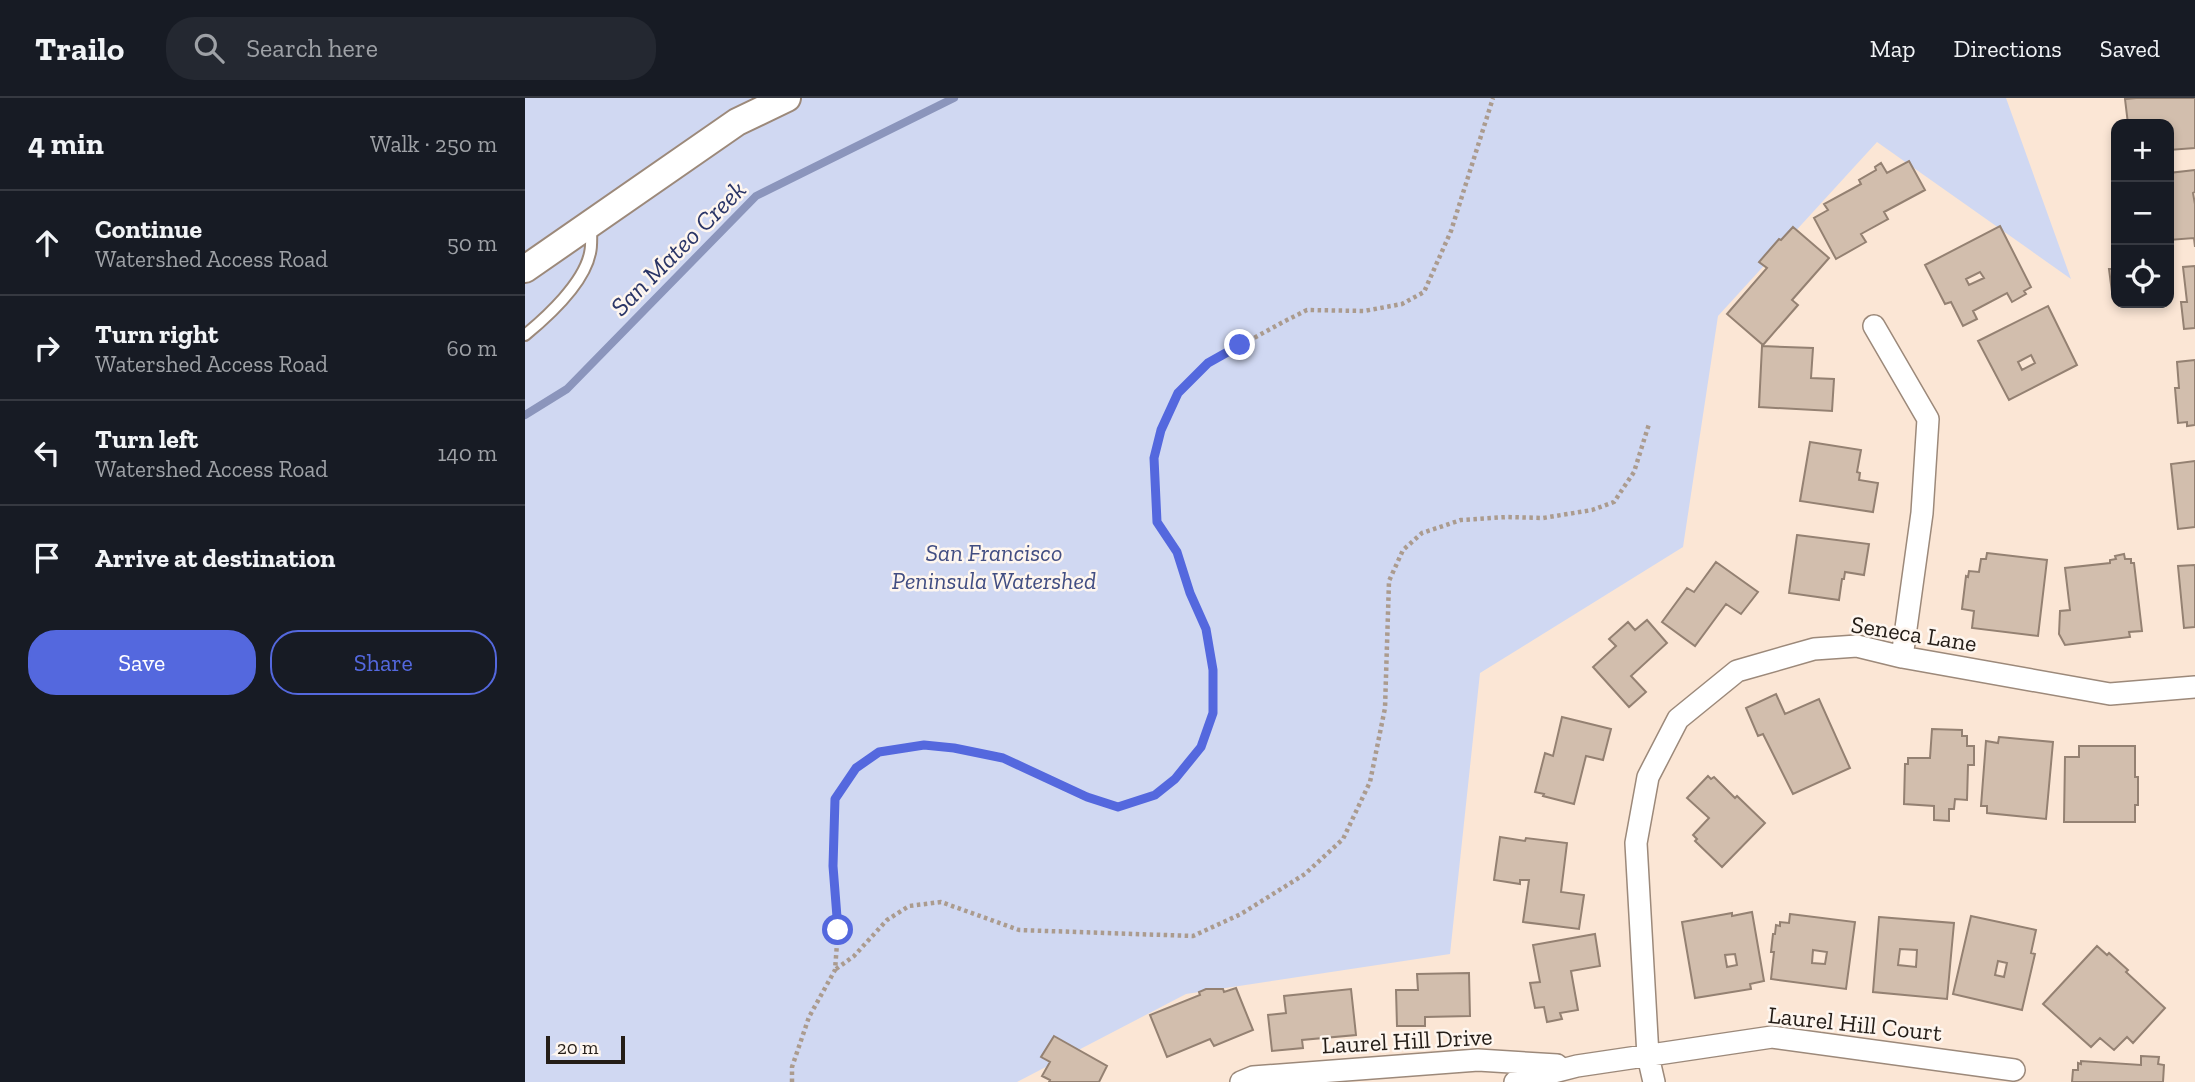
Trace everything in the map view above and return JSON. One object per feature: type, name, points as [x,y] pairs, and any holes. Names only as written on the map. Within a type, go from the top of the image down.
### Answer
[{"type":"street","points":[[525,269],[737,122],[787,98]]},
{"type":"street","points":[[1874,326],[1928,419],[1922,513],[1902,657]]},
{"type":"street","name":"Seneca Lane","points":[[1654,1082],[1648,1056],[1636,843],[1648,776],[1678,719],[1737,671],[1814,649],[1857,646],[1902,657],[2109,694],[2195,687]]},
{"type":"street","name":"Laurel Hill Court","points":[[1648,1056],[1772,1037],[2014,1070]]},
{"type":"street","name":"Laurel Hill Drive","points":[[1515,1082],[1577,1066],[1648,1056]]},
{"type":"street","name":"Laurel Hill Drive","points":[[1241,1082],[1253,1077],[1478,1060],[1577,1066]]},
{"type":"lane","points":[[525,335],[542,321],[579,278],[590,254],[591,224]]},
{"type":"path","points":[[792,1082],[792,1066],[809,1017],[835,970],[838,930],[833,866],[835,799],[856,768],[879,752],[924,745],[954,748],[1003,758],[1087,797],[1118,807],[1155,795],[1175,779],[1201,747],[1213,713],[1213,670],[1206,629],[1190,593],[1177,552],[1157,522],[1154,458],[1161,430],[1178,393],[1208,363],[1285,321],[1307,310],[1364,311],[1402,304],[1423,292],[1451,231],[1493,98]]},
{"type":"path","points":[[835,970],[854,956],[887,920],[909,905],[941,902],[1019,930],[1193,936],[1241,914],[1305,874],[1343,839],[1370,782],[1385,708],[1389,581],[1403,550],[1422,533],[1461,520],[1543,518],[1592,510],[1614,502],[1633,472],[1649,424]]},
{"type":"green space","name":"San Francisco Peninsula Watershed","points":[[525,98],[2006,98],[2071,279],[1877,142],[1718,316],[1683,547],[1480,673],[1450,954],[1186,994],[1017,1082],[525,1082]]},
{"type":"building","points":[[2195,98],[2195,148],[2174,150],[2174,119],[2127,119],[2125,99]]},
{"type":"building","points":[[1909,161],[1925,190],[1884,212],[1888,219],[1861,234],[1866,242],[1836,259],[1814,218],[1828,210],[1824,204],[1861,184],[1859,180],[1876,170],[1875,167],[1881,163],[1887,173]]},
{"type":"building","points":[[2195,170],[2195,247],[2194,238],[2174,240],[2174,172]]},
{"type":"building","points":[[2000,226],[2031,287],[2024,291],[2026,294],[2012,302],[2007,293],[1973,311],[1977,319],[1963,326],[1951,302],[1945,304],[1925,265]],"holes":[[[1980,272],[1984,278],[1969,285],[1966,279]]]},
{"type":"building","points":[[1793,227],[1829,258],[1792,300],[1798,305],[1763,345],[1727,314],[1767,268],[1759,262]]},
{"type":"building","points":[[2195,266],[2195,328],[2184,329],[2181,302],[2187,302],[2183,267]]},
{"type":"building","points":[[2048,306],[2077,365],[2009,400],[1978,341]],"holes":[[[2031,355],[2035,363],[2022,370],[2018,362]]]},
{"type":"building","points":[[1762,346],[1813,348],[1811,378],[1834,379],[1832,411],[1759,407]]},
{"type":"building","points":[[2195,360],[2195,425],[2187,426],[2187,422],[2178,423],[2175,388],[2179,388],[2177,362]]},
{"type":"building","points":[[1810,442],[1861,450],[1857,472],[1860,473],[1859,480],[1878,483],[1873,512],[1800,501]]},
{"type":"building","points":[[2195,461],[2195,527],[2178,529],[2171,464]]},
{"type":"building","points":[[1797,535],[1869,544],[1864,575],[1845,572],[1839,600],[1789,593]]},
{"type":"building","points":[[1987,553],[2047,560],[2038,636],[1972,628],[1974,611],[1962,609],[1966,576],[1968,577],[1969,571],[1979,572],[1981,559],[1986,559]]},
{"type":"building","points":[[2124,554],[2125,559],[2131,559],[2131,563],[2134,563],[2142,631],[2129,632],[2130,637],[2065,645],[2059,634],[2060,611],[2070,610],[2065,568],[2110,563],[2110,560],[2116,559],[2115,556]]},
{"type":"building","points":[[1716,562],[1758,592],[1741,614],[1726,604],[1695,646],[1662,622],[1687,588],[1694,592]]},
{"type":"building","points":[[2195,565],[2195,627],[2184,628],[2178,566]]},
{"type":"building","points":[[1647,620],[1667,643],[1631,676],[1646,692],[1629,707],[1593,667],[1616,646],[1609,639],[1628,622],[1635,630]]},
{"type":"building","points":[[1776,694],[1785,714],[1819,699],[1850,768],[1793,794],[1763,734],[1758,736],[1746,708]]},
{"type":"building","points":[[1562,717],[1611,729],[1603,760],[1586,756],[1574,804],[1535,792],[1545,753],[1553,756]]},
{"type":"building","points":[[1932,729],[1962,730],[1962,736],[1967,736],[1967,746],[1974,746],[1974,765],[1968,765],[1967,800],[1955,799],[1954,809],[1949,809],[1949,821],[1934,820],[1934,806],[1904,804],[1905,764],[1908,764],[1908,758],[1930,758]]},
{"type":"building","points":[[1999,737],[2053,742],[2046,819],[1987,813],[1987,806],[1981,806],[1986,741],[1998,743]]},
{"type":"building","points":[[2079,746],[2135,746],[2138,805],[2135,805],[2135,822],[2064,822],[2065,757],[2079,757]]},
{"type":"building","points":[[1708,776],[1711,779],[1714,777],[1765,823],[1722,867],[1695,841],[1697,839],[1693,835],[1709,818],[1687,798]]},
{"type":"building","points":[[1500,837],[1567,843],[1561,892],[1584,895],[1579,929],[1523,922],[1529,880],[1520,880],[1520,884],[1494,880]]},
{"type":"building","points":[[1752,912],[1764,981],[1750,984],[1751,989],[1695,998],[1682,922],[1732,913],[1732,916]],"holes":[[[1735,954],[1737,965],[1727,967],[1725,955]]]},
{"type":"building","points":[[1790,914],[1855,922],[1846,989],[1771,979],[1773,934],[1780,922],[1789,923]],"holes":[[[1813,950],[1827,952],[1825,964],[1812,963]]]},
{"type":"building","points":[[1971,916],[2036,930],[2031,953],[2035,954],[2022,1010],[1953,994]],"holes":[[[1998,961],[2007,963],[2004,977],[1995,975]]]},
{"type":"building","points":[[1879,917],[1954,923],[1947,999],[1873,992]],"holes":[[[1900,949],[1917,950],[1916,967],[1898,965]]]},
{"type":"building","points":[[1595,934],[1600,966],[1571,971],[1578,1010],[1560,1013],[1562,1019],[1547,1022],[1544,1007],[1535,1008],[1530,983],[1540,982],[1533,945]]},
{"type":"building","points":[[2097,946],[2128,970],[2126,972],[2165,1008],[2133,1043],[2127,1037],[2114,1050],[2100,1038],[2091,1047],[2043,1004]]},
{"type":"building","points":[[1469,973],[1470,1016],[1425,1017],[1425,1026],[1397,1026],[1396,990],[1418,990],[1417,974]]},
{"type":"building","points":[[1236,988],[1253,1030],[1214,1046],[1210,1039],[1167,1057],[1150,1015],[1200,995],[1199,992],[1206,989],[1223,989],[1224,992]]},
{"type":"building","points":[[1351,989],[1356,1035],[1302,1040],[1303,1048],[1272,1051],[1268,1015],[1286,1013],[1284,996]]},
{"type":"building","points":[[1054,1036],[1107,1066],[1099,1082],[1049,1082],[1050,1080],[1042,1076],[1050,1062],[1041,1057]]},
{"type":"building","points":[[2141,1056],[2159,1057],[2158,1064],[2164,1065],[2163,1082],[2072,1082],[2073,1070],[2078,1070],[2078,1063],[2081,1064],[2081,1061],[2141,1065]]},
{"type":"waterway","name":"San Mateo Creek","points":[[525,415],[567,389],[756,196],[954,98]]},
{"type":"route","points":[[838,930],[833,866],[835,799],[856,768],[879,752],[924,745],[1003,758],[1087,797],[1118,807],[1155,795],[1175,779],[1201,747],[1213,713],[1213,670],[1206,629],[1190,593],[1177,552],[1157,522],[1154,458],[1161,430],[1178,393],[1208,363],[1240,345]]}]
